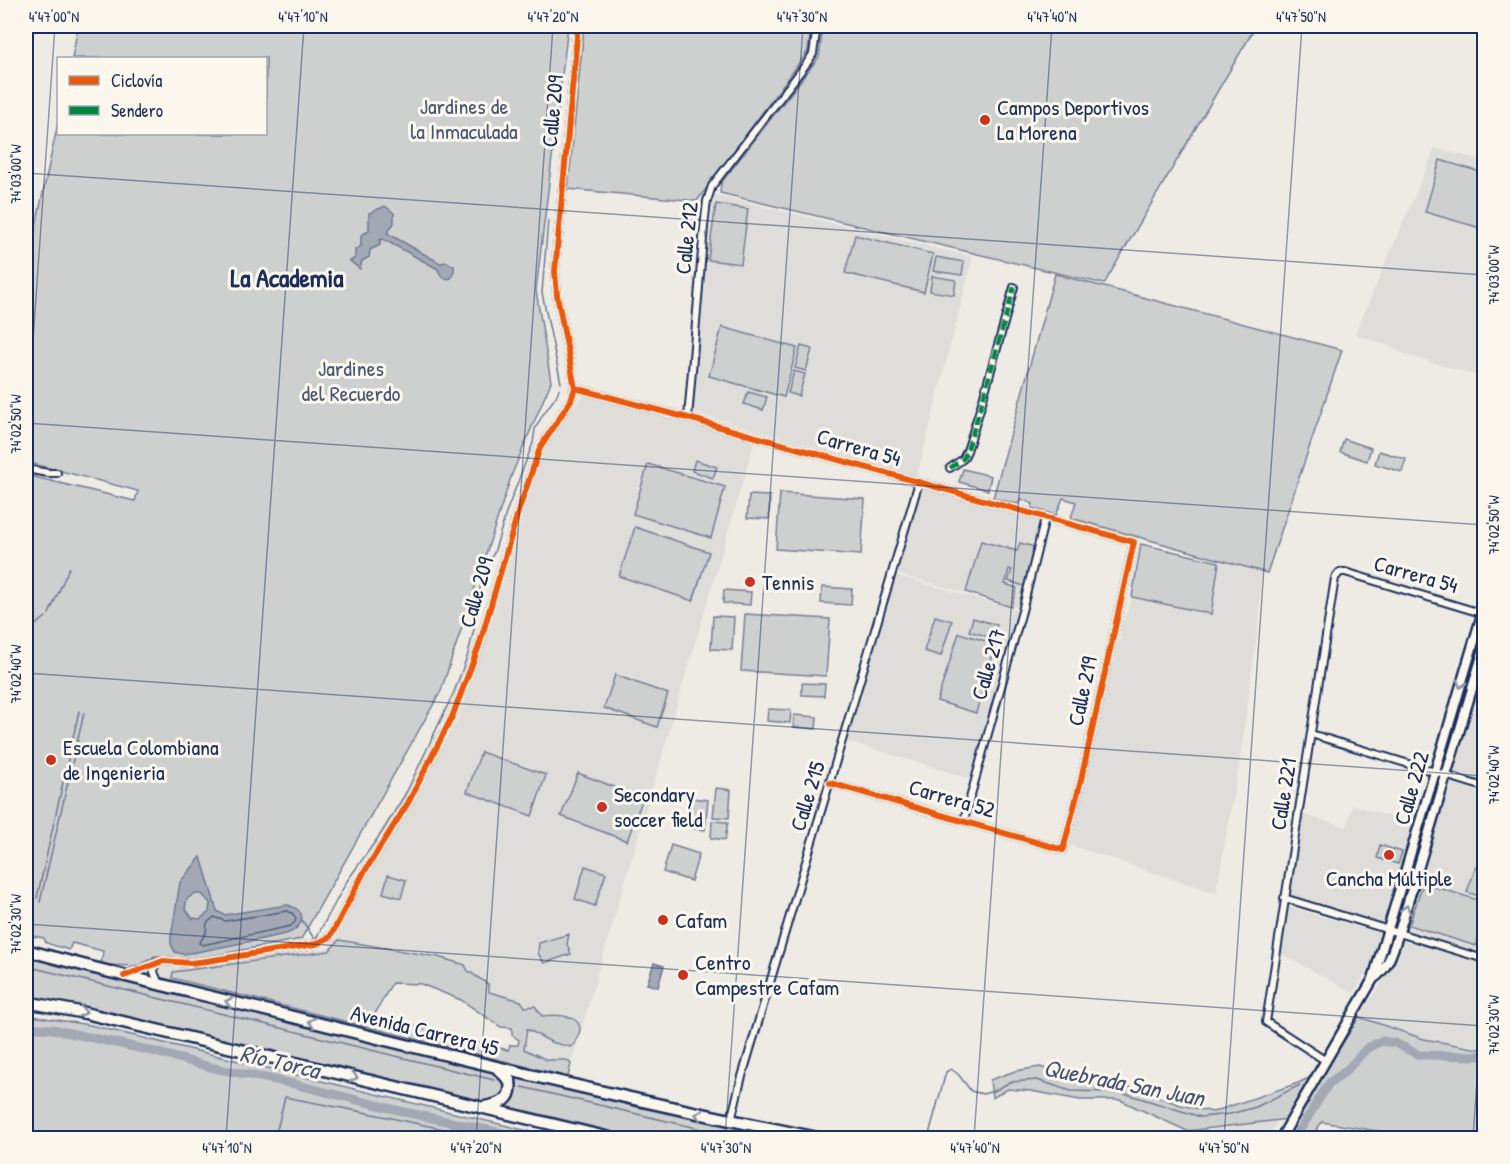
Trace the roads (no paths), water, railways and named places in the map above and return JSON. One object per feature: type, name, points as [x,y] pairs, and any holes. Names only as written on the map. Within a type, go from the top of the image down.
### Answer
[{"type":"highway","name":"Avenida Carrera 45","points":[[26,950],[491,1066],[731,1121],[818,1138]]},
{"type":"highway","points":[[26,1002],[85,1013],[610,1138]]},
{"type":"highway","points":[[482,1107],[505,1101],[511,1088],[505,1075],[491,1066]]},
{"type":"street","name":"Calle 209","points":[[123,976],[156,962],[207,961],[316,944],[330,937],[363,874],[408,803],[452,717],[477,654],[519,509],[540,448],[571,400],[575,388],[557,295],[555,271],[578,26]]},
{"type":"street","name":"Calle 212","points":[[688,418],[704,227],[709,194],[712,186],[813,54],[817,26]]},
{"type":"street","points":[[950,468],[963,459],[981,406],[1014,287]]},
{"type":"street","name":"Carrera 54","points":[[575,388],[1133,541]]},
{"type":"street","points":[[26,468],[57,473]]},
{"type":"street","name":"Calle 215","points":[[731,1121],[741,1080],[919,482]]},
{"type":"street","name":"Calle 217","points":[[964,820],[1022,611],[1045,518]]},
{"type":"street","name":"Calle 219","points":[[1063,849],[1084,770],[1133,541]]},
{"type":"street","name":"Carrera 54","points":[[1338,573],[1345,572],[1484,612]]},
{"type":"street","name":"Calle 221","points":[[1326,1060],[1266,1022],[1332,588],[1338,573]]},
{"type":"street","name":"Calle 222","points":[[1281,1138],[1373,979],[1484,612]]},
{"type":"street","name":"Calle 222","points":[[1373,979],[1382,973],[1389,961],[1399,932],[1485,649]]},
{"type":"street","points":[[1311,734],[1485,786]]},
{"type":"street","name":"Carrera 52","points":[[830,783],[1063,849]]},
{"type":"street","points":[[1284,898],[1485,959]]},
{"type":"street","points":[[156,962],[154,972],[160,985]]},
{"type":"water","points":[[385,206],[394,213],[394,223],[387,233],[440,263],[447,262],[454,266],[451,278],[446,279],[441,276],[438,269],[383,239],[380,240],[380,245],[370,250],[369,257],[362,261],[360,269],[350,261],[355,258],[355,250],[361,246],[361,235],[369,231],[369,213]]},
{"type":"water","points":[[201,857],[217,911],[224,915],[287,905],[299,911],[302,919],[297,928],[286,934],[197,952],[183,954],[175,952],[171,944],[171,937],[180,882]],"holes":[[[194,894],[202,894],[210,903],[209,912],[200,919],[192,918],[185,908],[187,899]]]},
{"type":"water","points":[[654,963],[664,966],[658,987],[647,984]]},
{"type":"waterway","points":[[548,220],[542,293],[561,383]]},
{"type":"waterway","points":[[302,920],[315,940],[347,881],[382,832],[407,791],[454,692],[468,654],[476,621],[482,572],[494,553],[507,510],[533,443],[535,429],[559,389]]},
{"type":"waterway","points":[[49,614],[69,568]]},
{"type":"waterway","points":[[27,631],[46,617]]},
{"type":"waterway","points":[[37,898],[79,711]]},
{"type":"waterway","points":[[40,902],[84,713]]},
{"type":"waterway","points":[[26,966],[494,1080]]},
{"type":"waterway","name":"Río Torca","points":[[26,1027],[52,1029],[148,1050],[214,1068],[290,1083],[409,1113],[524,1138]]},
{"type":"waterway","points":[[1295,1138],[1329,1083],[1346,1071],[1366,1049],[1381,1041],[1395,1043],[1419,1055],[1484,1056]]},
{"type":"waterway","name":"Quebrada San Juan","points":[[928,1138],[946,1072],[951,1069],[958,1074],[971,1091],[983,1094],[1010,1082],[1037,1080],[1071,1091],[1130,1095],[1201,1117],[1230,1114],[1256,1107],[1300,1085]]},
{"type":"waterway","points":[[522,1087],[718,1133]]},
{"type":"waterway","points":[[275,1138],[285,1097],[484,1138]]},
{"type":"waterway","points":[[736,1137],[742,1138]]},
{"type":"place","name":"Campos Deportivos La Morena","points":[[985,120]]},
{"type":"place","name":"Tennis","points":[[750,582]]},
{"type":"place","name":"Escuela Colombiana de Ingenieria","points":[[51,760]]},
{"type":"place","name":"Secondary soccer field","points":[[602,807]]},
{"type":"place","name":"Cancha Múltiple","points":[[1389,855]]},
{"type":"place","name":"Cafam","points":[[663,920]]},
{"type":"place","name":"Centro Campestre Cafam","points":[[683,975]]},
{"type":"district","name":"La Academia","points":[[287,277]]},
{"type":"park label","name":"Jardines de la Inmaculada","points":[[464,118]]},
{"type":"park label","name":"Jardines del Recuerdo","points":[[351,380]]}]
